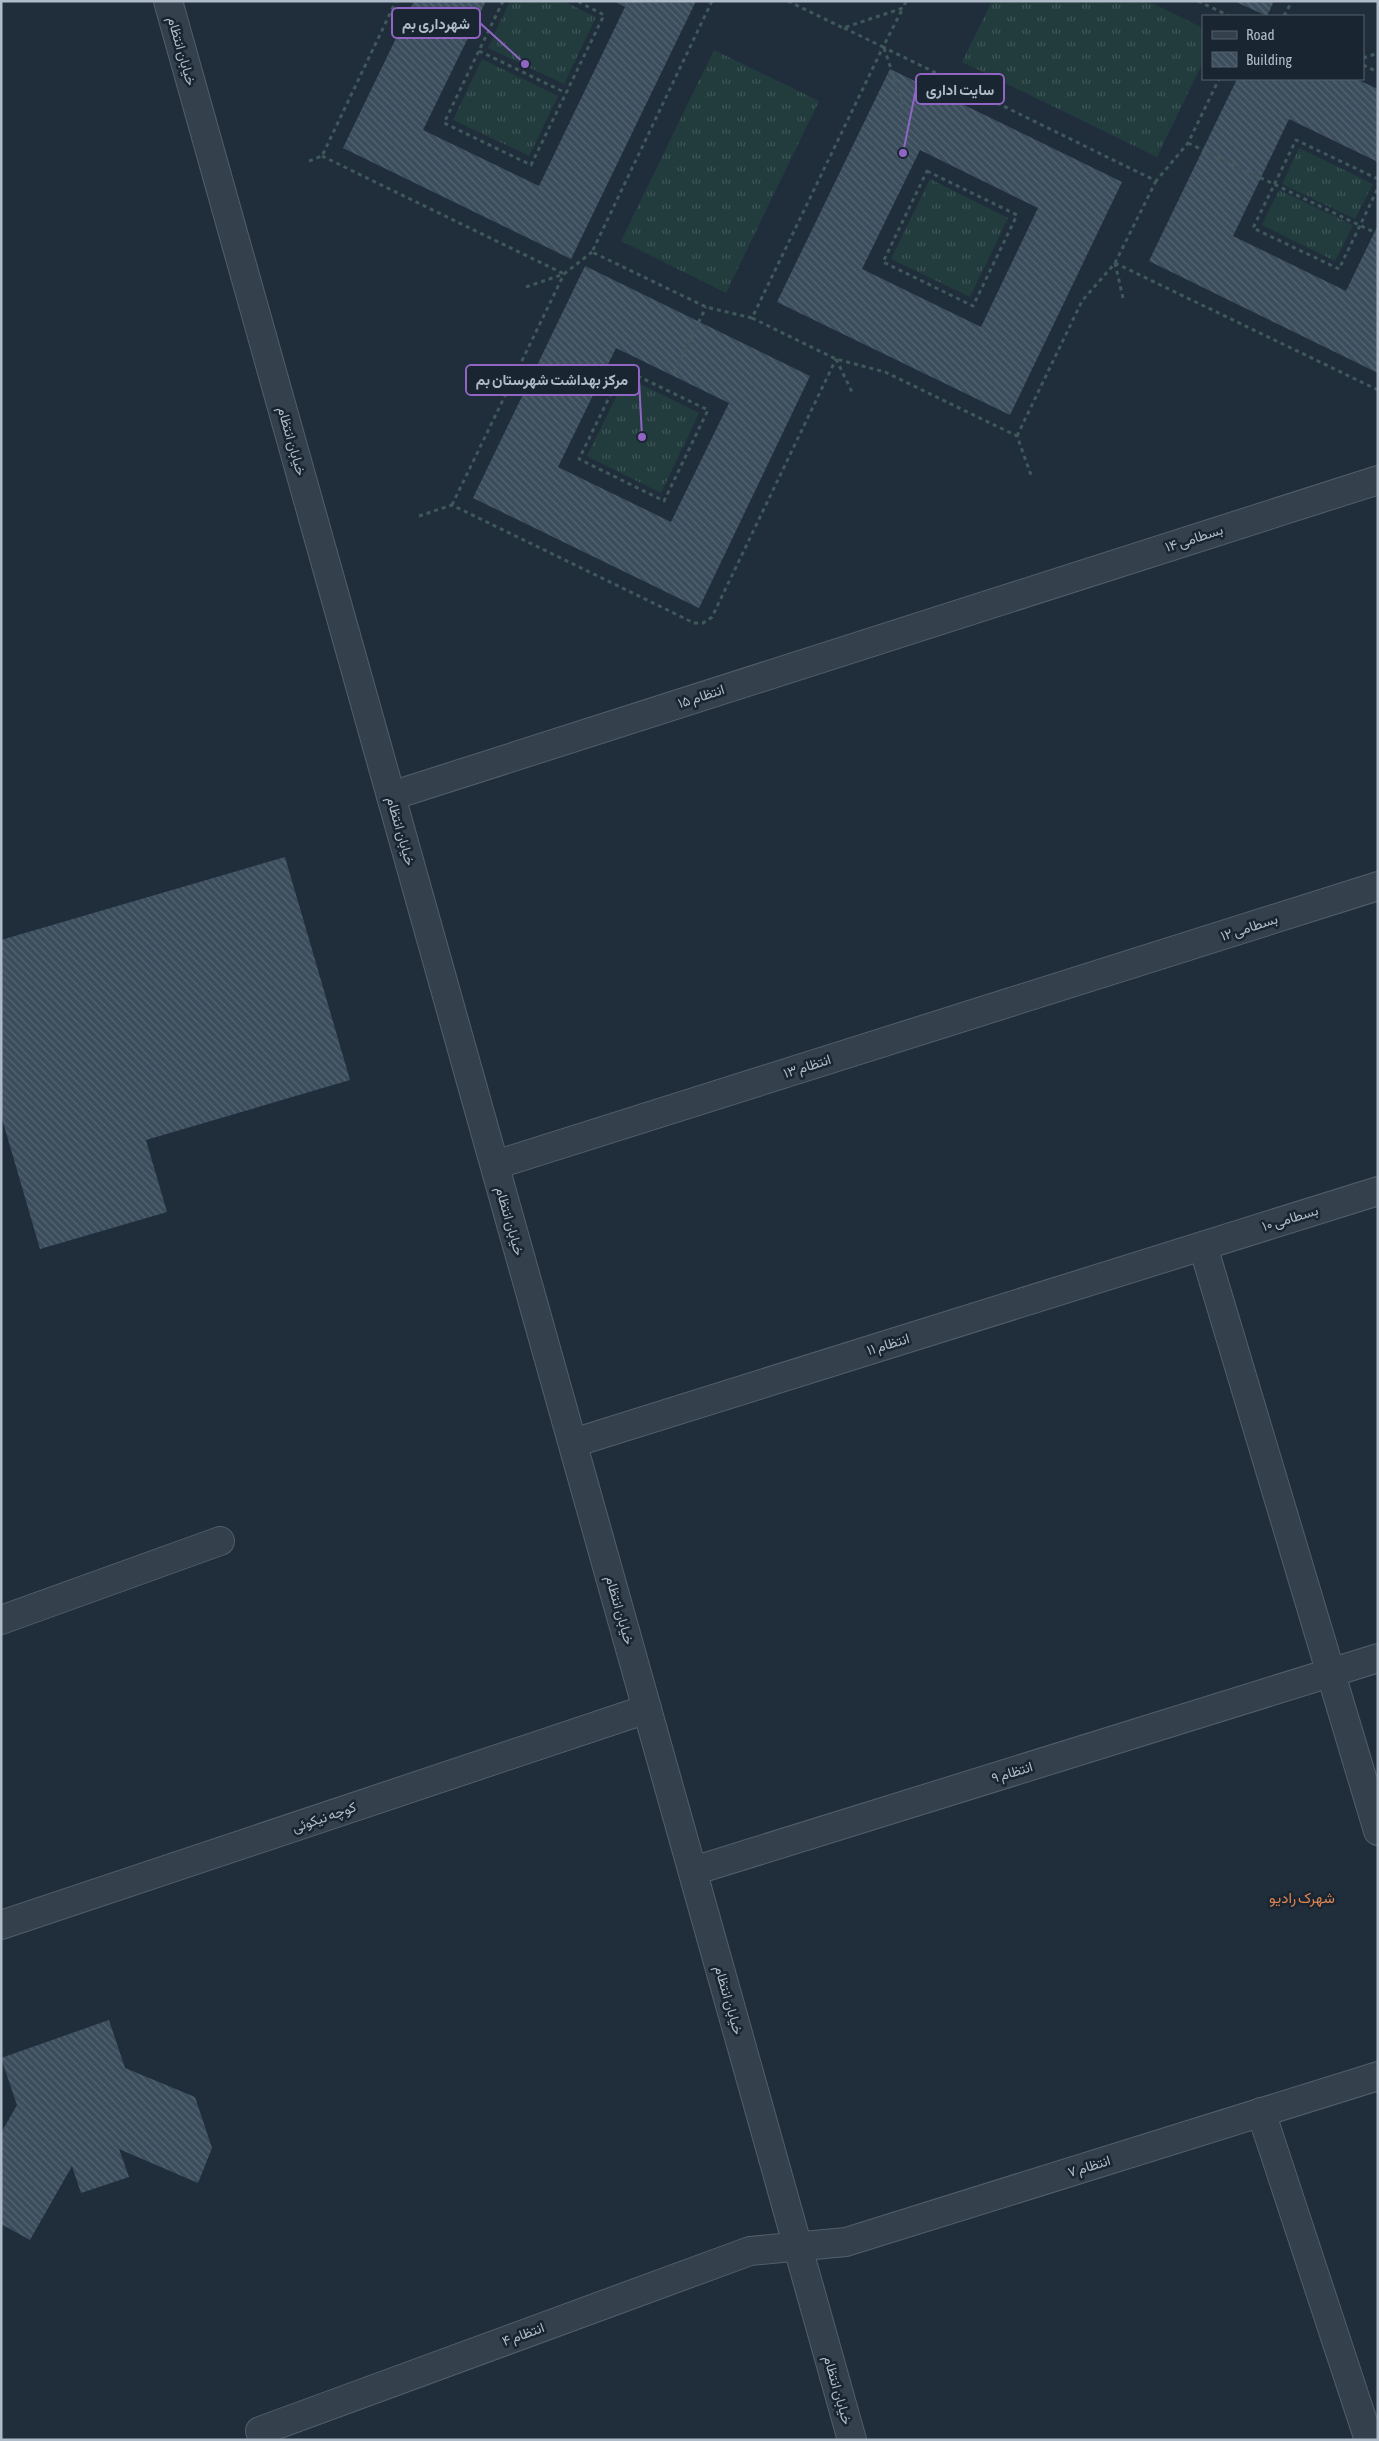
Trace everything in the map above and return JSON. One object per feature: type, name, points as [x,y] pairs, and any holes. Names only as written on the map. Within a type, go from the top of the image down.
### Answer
[{"type":"street","name":"خیابان انتظام","points":[[168,1],[852,2440]]},
{"type":"street","name":"بسطامی ۱۴","points":[[1010,597],[1378,480]]},
{"type":"street","name":"انتظام ۱۵","points":[[391,796],[1010,597]]},
{"type":"street","name":"بسطامی ۱۲","points":[[1120,967],[1378,886]]},
{"type":"street","name":"انتظام ۱۳","points":[[494,1165],[1120,967]]},
{"type":"street","name":"بسطامی ۱۰","points":[[1203,1246],[1378,1191]]},
{"type":"street","name":"انتظام ۱۱","points":[[572,1443],[1203,1246]]},
{"type":"street","points":[[1203,1246],[1378,1831]]},
{"type":"street","points":[[1,1620],[220,1541]]},
{"type":"street","name":"انتظام ۹","points":[[693,1871],[1378,1658]]},
{"type":"street","name":"کوچه نیکوئی","points":[[1,1926],[647,1709]]},
{"type":"street","name":"انتظام ۷","points":[[798,2246],[846,2242],[1378,2076]]},
{"type":"street","points":[[1261,2112],[1369,2440]]},
{"type":"street","name":"انتظام ۴","points":[[264,2440],[260,2431],[750,2251],[798,2246]]},
{"type":"path","points":[[309,161],[322,156],[396,1]]},
{"type":"path","points":[[503,1],[444,123],[531,165],[604,14],[577,1]]},
{"type":"path","points":[[526,287],[564,274],[592,252],[712,1]]},
{"type":"path","points":[[788,1],[1156,180]]},
{"type":"path","points":[[752,318],[906,1]]},
{"type":"path","points":[[1198,1],[1227,15]]},
{"type":"path","points":[[1285,15],[1292,1]]},
{"type":"path","points":[[843,28],[903,8]]},
{"type":"path","points":[[884,47],[905,110]]},
{"type":"path","points":[[479,51],[566,93]]},
{"type":"path","points":[[1364,58],[1378,53]]},
{"type":"path","points":[[1364,65],[1378,72]]},
{"type":"path","points":[[1017,436],[1082,301],[1115,263],[1156,180],[1188,143],[1219,80]]},
{"type":"path","points":[[1378,180],[1296,140],[1253,228],[1339,270],[1378,188]]},
{"type":"path","points":[[1188,143],[1378,234]]},
{"type":"path","points":[[322,156],[564,274]]},
{"type":"path","points":[[927,171],[1017,215],[973,306],[883,262],[927,171]]},
{"type":"path","points":[[592,252],[706,307],[752,318],[836,359],[885,372],[1017,436],[1031,476]]},
{"type":"path","points":[[1115,263],[1123,298]]},
{"type":"path","points":[[1115,263],[1378,390]]},
{"type":"path","points":[[452,505],[564,274]]},
{"type":"path","points":[[674,373],[706,307]]},
{"type":"path","points":[[419,516],[452,505],[694,622],[703,623],[712,617],[836,359]]},
{"type":"path","points":[[836,359],[852,392]]},
{"type":"path","points":[[623,369],[708,410],[664,501],[579,459],[623,369]]},
{"type":"green space","points":[[510,1],[563,1],[596,17],[564,84],[488,48]]},
{"type":"green space","points":[[992,1],[1148,1],[1202,28],[1202,64],[1157,157],[962,62]]},
{"type":"green space","points":[[714,50],[819,101],[726,293],[621,241]]},
{"type":"green space","points":[[482,59],[558,96],[529,156],[453,120]]},
{"type":"green space","points":[[1299,148],[1373,184],[1355,219],[1282,184]]},
{"type":"green space","points":[[930,179],[1008,218],[970,297],[891,259]]},
{"type":"green space","points":[[1279,190],[1353,225],[1335,261],[1262,225]]},
{"type":"green space","points":[[626,377],[699,413],[661,493],[587,456]]},
{"type":"building","points":[[414,1],[486,1],[423,130],[539,186],[625,7],[614,1],[696,1],[571,259],[343,148]]},
{"type":"building","points":[[1234,1],[1274,1],[1267,15]]},
{"type":"building","points":[[890,69],[1122,182],[1010,415],[777,302]],"holes":[[[920,150],[1038,208],[981,327],[862,269]]]},
{"type":"building","points":[[1237,80],[1358,80],[1378,89],[1378,162],[1289,119],[1233,236],[1346,291],[1378,225],[1378,373],[1149,261]]},
{"type":"building","points":[[585,266],[810,376],[699,608],[473,498]],"holes":[[[616,348],[729,403],[671,522],[558,467]]]},
{"type":"building","points":[[285,857],[350,1080],[146,1140],[167,1212],[40,1249],[1,1115],[1,940]]},
{"type":"building","points":[[109,2020],[125,2068],[195,2097],[212,2148],[198,2183],[119,2149],[129,2177],[81,2193],[72,2166],[30,2240],[1,2224],[1,2133],[17,2105],[1,2058]]},
{"type":"place","name":"شهرداری بم","points":[[525,64]]},
{"type":"place","name":"سایت اداری","points":[[903,153]]},
{"type":"place","name":"مرکز بهداشت شهرستان بم","points":[[642,437]]},
{"type":"district","name":"شهرک رادیو","points":[[1302,1898]]}]
